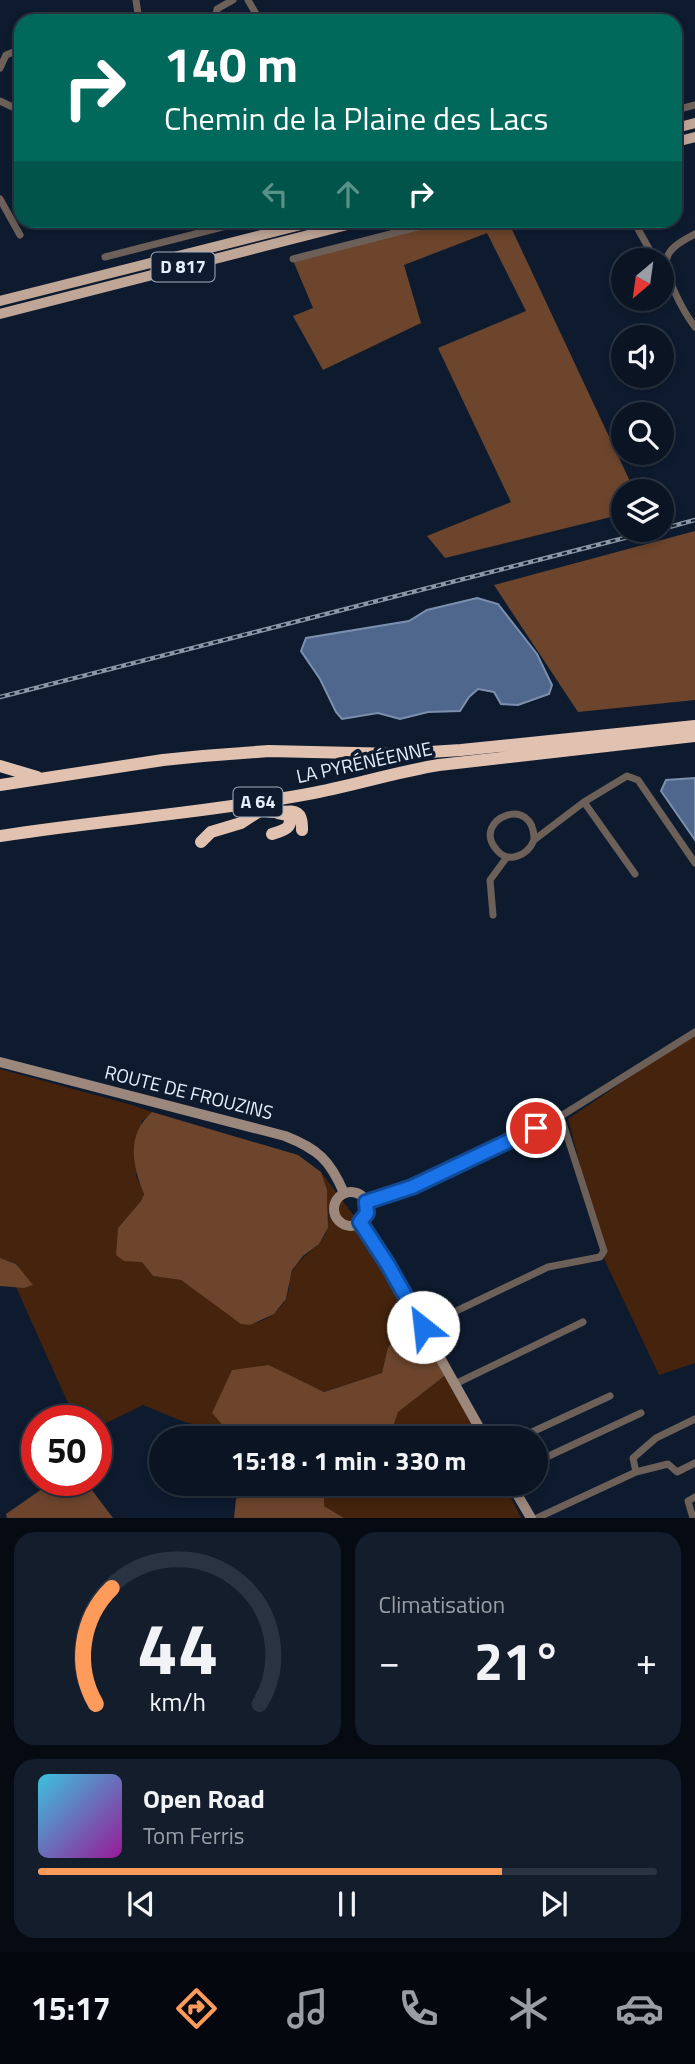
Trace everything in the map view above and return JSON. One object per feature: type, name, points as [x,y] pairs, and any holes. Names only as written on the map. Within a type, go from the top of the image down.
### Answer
[{"type":"highway","name":"LA PYRÉNÉENNE","points":[[0,785],[163,760],[230,754],[269,751],[398,754],[436,752],[695,726]]},
{"type":"highway","name":"LA PYRÉNÉENNE","points":[[0,836],[308,794],[439,765],[695,736]]},
{"type":"highway","points":[[0,766],[41,778]]},
{"type":"highway","points":[[241,823],[277,799]]},
{"type":"highway","points":[[231,806],[288,815],[290,824],[285,831],[272,834]]},
{"type":"highway","points":[[201,842],[211,832],[290,810],[301,818],[302,830]]},
{"type":"main road","name":"D 817","points":[[0,302],[290,228]]},
{"type":"main road","name":"D 817","points":[[0,314],[336,228]]},
{"type":"main road","name":"ROUTE DE FROUZINS","points":[[0,1062],[285,1136],[312,1149],[323,1158],[332,1168],[344,1193]]},
{"type":"main road","points":[[355,1192],[366,1202],[367,1213],[360,1222],[350,1225],[336,1217],[334,1206],[344,1193],[355,1192]]},
{"type":"main road","points":[[360,1222],[388,1265],[478,1426]]},
{"type":"main road","points":[[518,1496],[531,1518]]},
{"type":"street","points":[[216,14],[217,9],[233,0]]},
{"type":"street","points":[[0,68],[6,55],[14,52]]},
{"type":"street","points":[[0,199],[14,224]]},
{"type":"street","points":[[16,228],[20,235]]},
{"type":"street","points":[[105,257],[219,228]]},
{"type":"street","points":[[293,259],[414,228]]},
{"type":"street","points":[[637,228],[649,248]]},
{"type":"street","points":[[674,249],[682,240],[695,234]]},
{"type":"street","points":[[674,289],[695,327]]},
{"type":"street","points":[[534,840],[584,803],[627,776],[638,780],[695,863]]},
{"type":"street","points":[[584,803],[635,874]]},
{"type":"street","points":[[515,814],[522,816],[533,827],[534,840],[523,855],[507,857],[496,850],[491,839],[492,827],[501,817],[515,814]]},
{"type":"street","points":[[493,915],[489,880],[507,857]]},
{"type":"street","points":[[366,1202],[412,1187],[560,1114],[695,1031]]},
{"type":"street","points":[[423,1327],[548,1267],[600,1257],[604,1251],[560,1114]]},
{"type":"street","points":[[455,1384],[583,1322]]},
{"type":"street","points":[[545,1426],[610,1396]]},
{"type":"street","points":[[548,1456],[641,1413]]},
{"type":"street","points":[[636,1472],[633,1458],[656,1438],[695,1419]]},
{"type":"street","points":[[537,1518],[636,1472],[668,1464],[677,1472],[695,1463]]},
{"type":"street","points":[[693,1518],[688,1501],[695,1497]]},
{"type":"shaded area","points":[[414,228],[511,228],[611,441],[611,465],[622,465],[629,479],[611,479],[611,517],[445,558],[427,536],[511,502],[438,348],[526,311],[487,233],[404,265],[421,323],[323,370],[293,316],[313,308],[292,258]]},
{"type":"shaded area","points":[[695,531],[695,700],[578,712],[494,585],[654,542],[674,542],[674,537]]},
{"type":"shaded area","points":[[695,1033],[695,1363],[659,1375],[605,1261],[568,1119]]},
{"type":"shaded area","points":[[0,1069],[152,1112],[142,1121],[136,1176],[144,1193],[141,1201],[118,1228],[153,1276],[181,1280],[241,1323],[254,1323],[267,1318],[283,1305],[294,1268],[319,1244],[326,1233],[328,1205],[321,1172],[354,1216],[416,1320],[388,1347],[382,1373],[323,1392],[269,1365],[212,1413],[223,1426],[199,1426],[143,1405],[112,1420],[112,1405],[69,1405],[16,1287],[24,1288],[17,1264],[0,1258]]},
{"type":"shaded area","points":[[152,1112],[298,1155],[321,1172],[327,1190],[328,1228],[319,1244],[303,1256],[292,1270],[286,1299],[274,1314],[250,1325],[241,1324],[181,1280],[153,1276],[142,1262],[124,1261],[116,1255],[118,1228],[144,1194],[134,1161],[135,1140],[138,1130]]},
{"type":"shaded area","points":[[0,1258],[16,1264],[33,1285],[24,1288],[0,1286]]},
{"type":"shaded area","points":[[416,1320],[447,1374],[398,1412],[393,1426],[223,1426],[212,1413],[232,1370],[269,1365],[324,1392],[382,1373],[388,1347]]},
{"type":"shaded area","points":[[447,1374],[474,1426],[393,1426],[397,1412]]},
{"type":"shaded area","points":[[32,1496],[96,1496],[113,1518],[7,1518],[6,1514]]},
{"type":"shaded area","points":[[243,1496],[324,1496],[324,1506],[344,1518],[234,1518],[236,1499]]},
{"type":"shaded area","points":[[324,1496],[510,1496],[521,1518],[344,1518],[324,1506]]},
{"type":"water","points":[[477,598],[498,604],[537,654],[552,685],[549,694],[518,705],[501,704],[494,692],[478,689],[460,711],[428,712],[400,719],[378,713],[342,719],[301,651],[306,638],[409,621],[427,610]]},
{"type":"water","points":[[695,778],[695,840],[661,791],[666,780]]},
{"type":"railway","points":[[674,526],[695,520]]},
{"type":"railway","points":[[0,697],[611,541]]},
{"type":"route","points":[[423,1327],[360,1222],[367,1213],[366,1202],[412,1187],[536,1128]]}]
